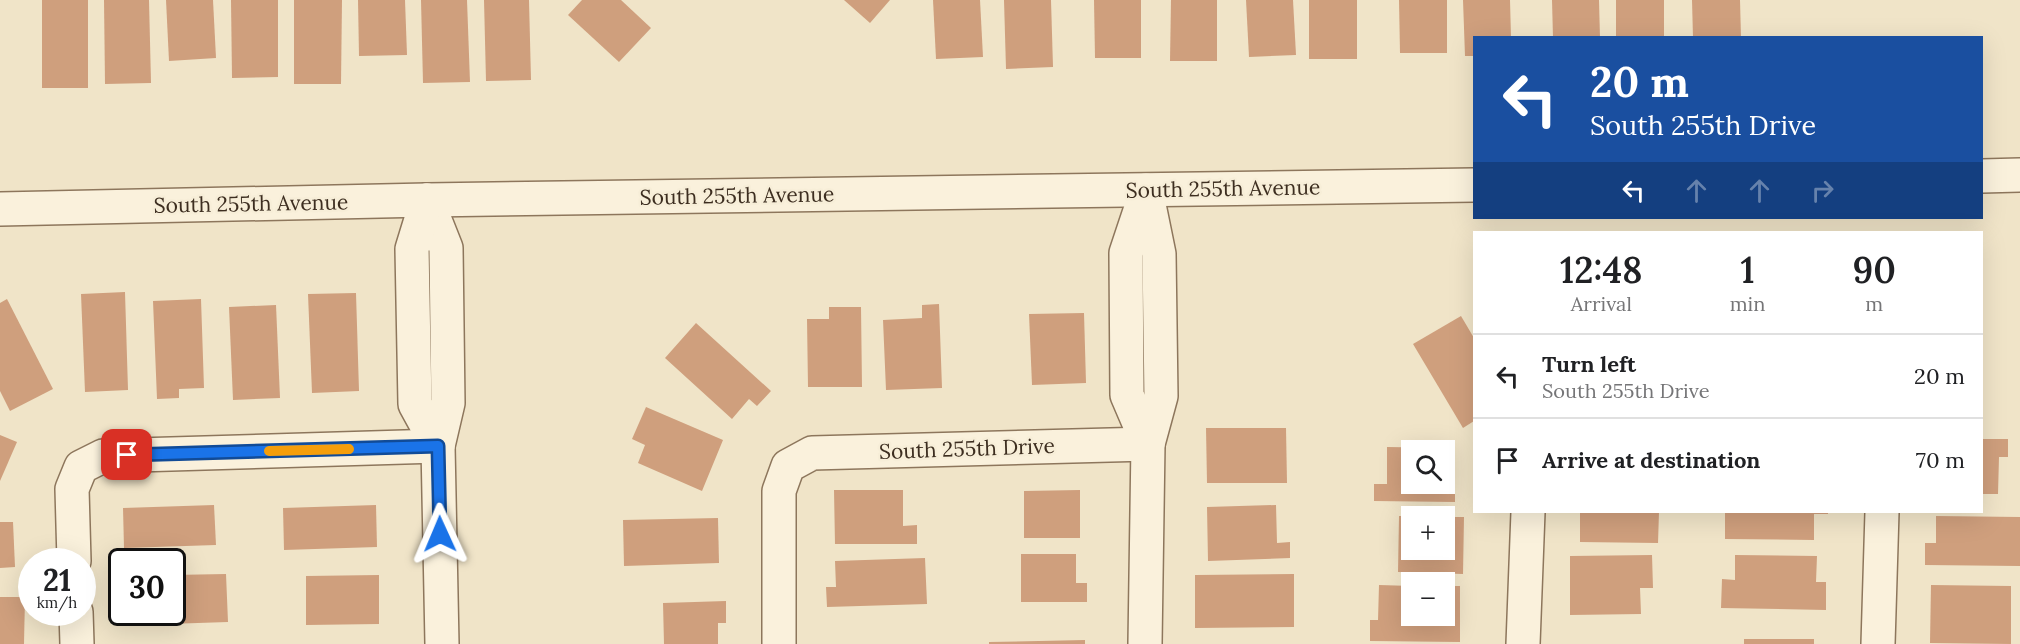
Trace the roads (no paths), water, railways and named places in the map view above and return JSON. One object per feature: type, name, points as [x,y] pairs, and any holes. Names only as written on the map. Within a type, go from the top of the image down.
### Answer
[{"type":"street","points":[[1983,176],[2020,175]]},
{"type":"street","name":"South 255th Avenue","points":[[0,209],[427,200],[1473,185]]},
{"type":"street","points":[[1145,644],[1148,444],[1127,395],[1126,253],[1146,190]]},
{"type":"street","points":[[427,200],[412,249],[415,404],[438,446],[442,644]]},
{"type":"street","name":"South 255th Drive","points":[[779,644],[779,491],[788,466],[812,453],[1148,444]]},
{"type":"street","points":[[74,548],[72,489],[81,467],[103,456],[438,446]]},
{"type":"street","points":[[1523,644],[1528,513]]},
{"type":"street","points":[[1878,644],[1882,513]]},
{"type":"street","points":[[76,626],[77,644]]}]
